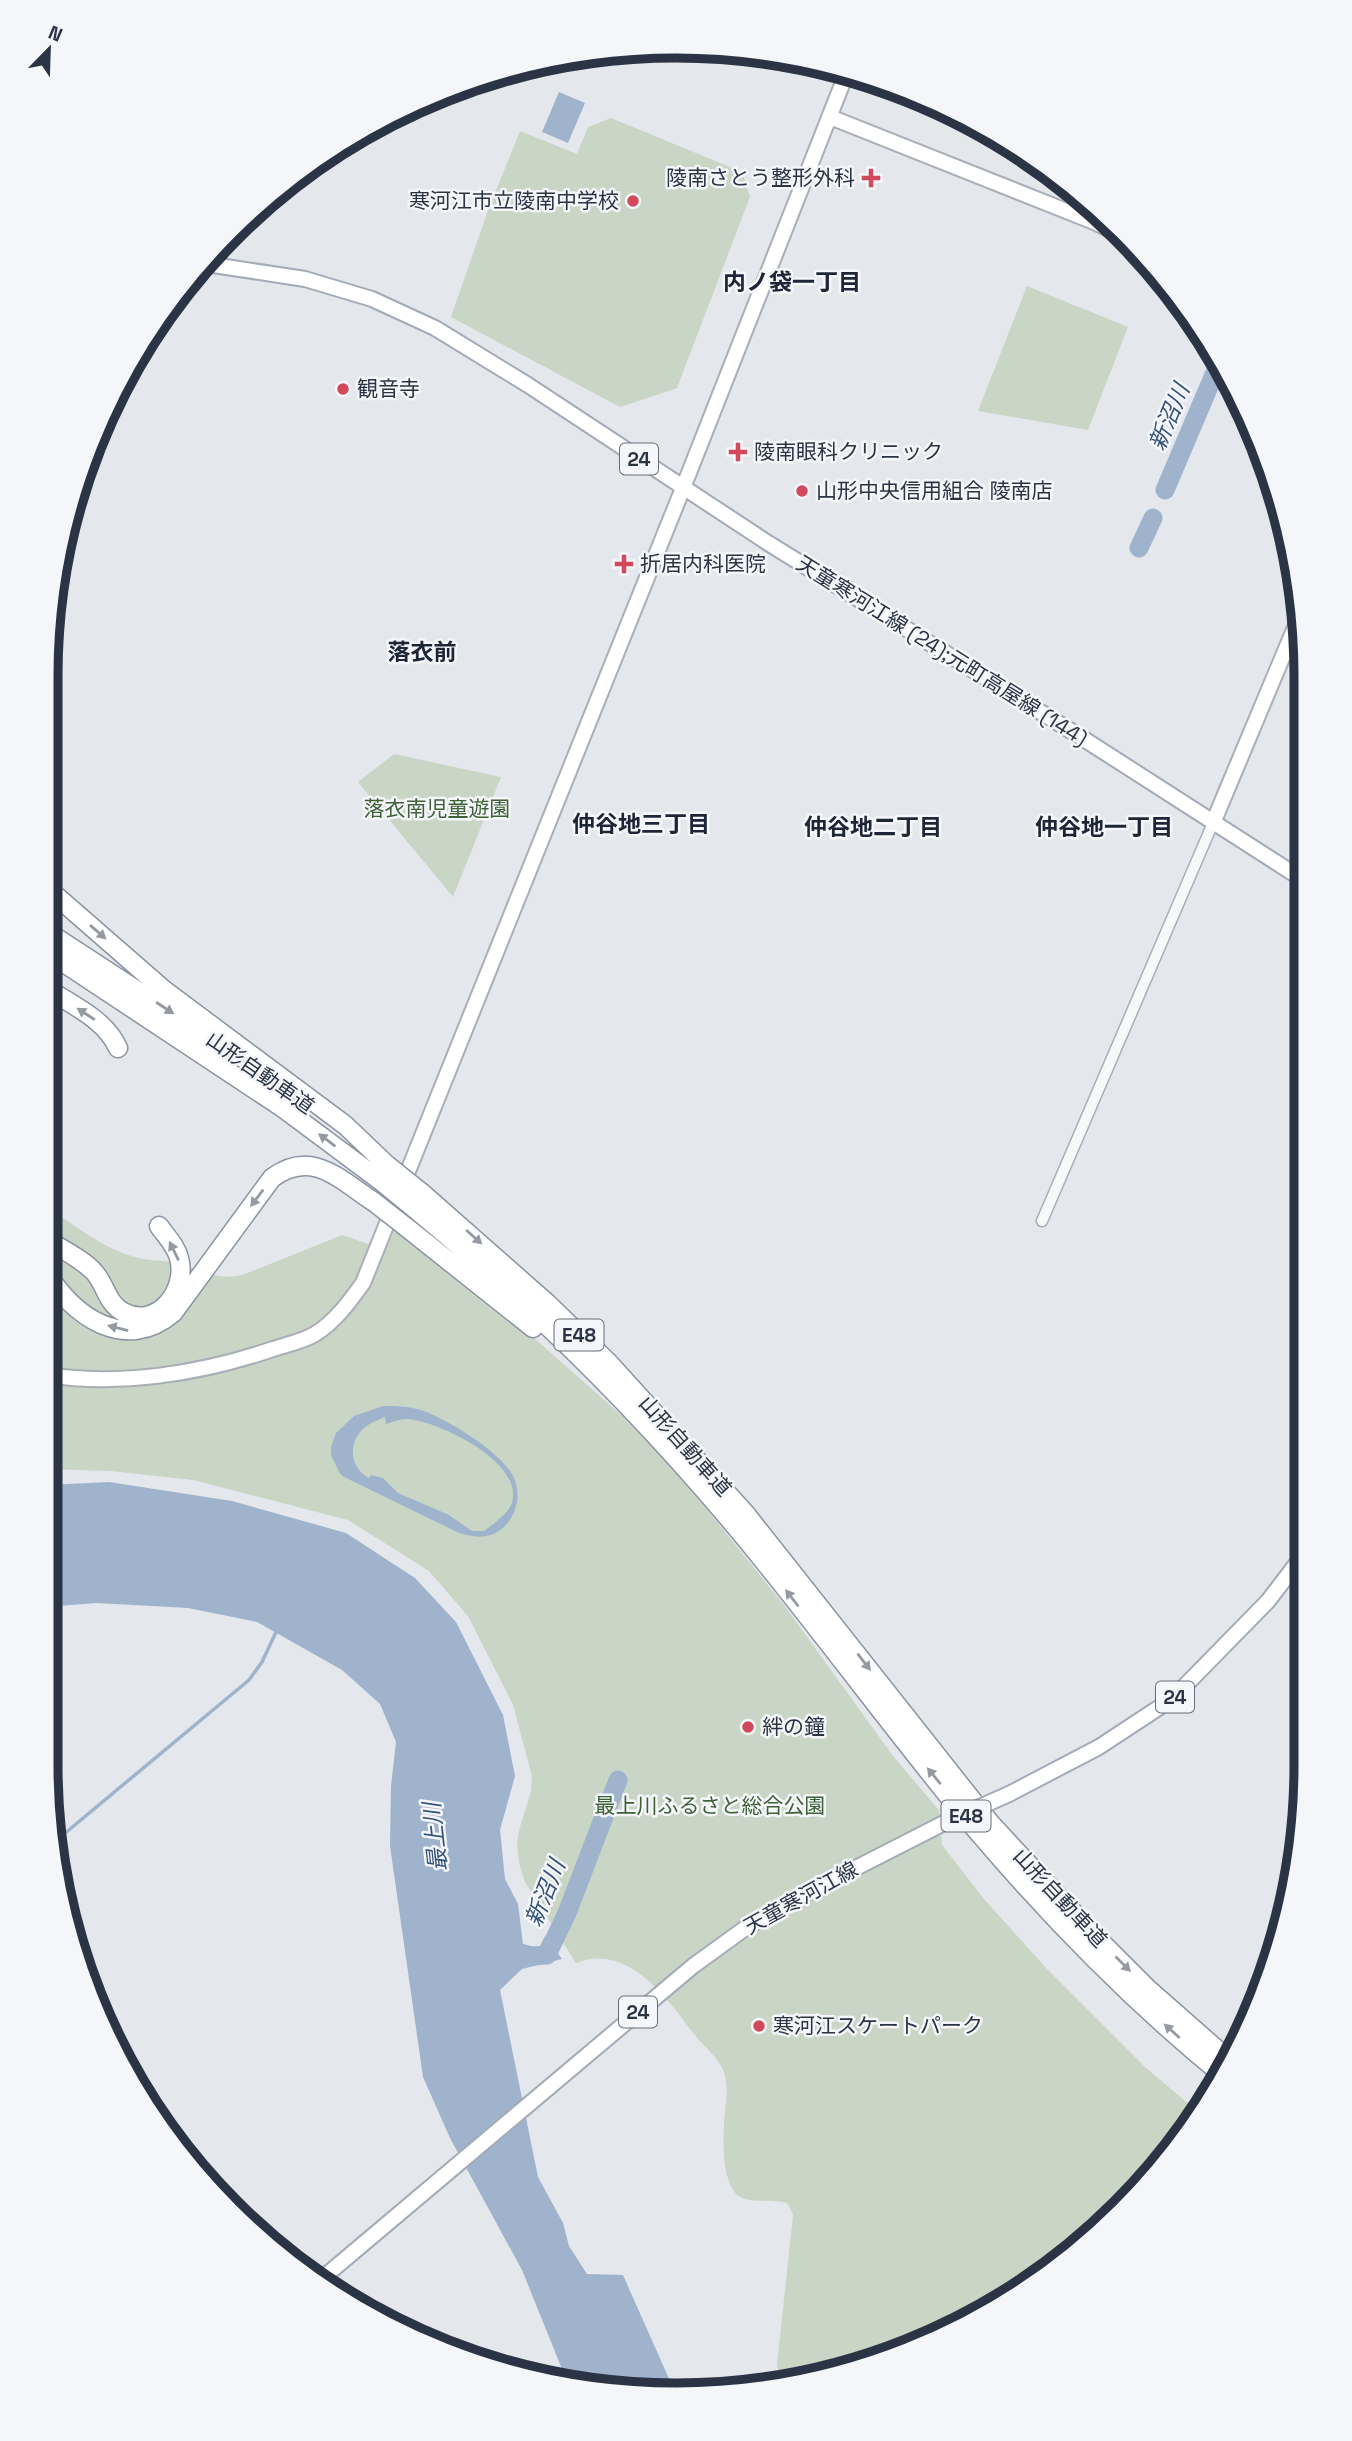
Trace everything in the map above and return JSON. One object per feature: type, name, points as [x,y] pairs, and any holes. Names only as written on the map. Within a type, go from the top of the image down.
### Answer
[{"type":"highway","points":[[58,898],[164,990],[345,1125],[384,1173]]},
{"type":"highway","name":"山形自動車道","points":[[58,938],[261,1073],[418,1201],[476,1239],[600,1354],[724,1489],[741,1521],[978,1831],[1086,1951],[1214,2068]]},
{"type":"highway","name":"山形自動車道","points":[[58,959],[384,1173]]},
{"type":"highway","points":[[58,996],[98,1022],[108,1031],[118,1048]]},
{"type":"highway","points":[[58,1291],[79,1312],[115,1328],[139,1331],[162,1322],[173,1313],[272,1178],[282,1170],[302,1165],[322,1168],[374,1202],[528,1323],[639,1419]]},
{"type":"highway","name":"山形自動車道","points":[[418,1201],[458,1244],[536,1315],[639,1419],[717,1506],[741,1521],[991,1825],[1123,1964],[1222,2054]]},
{"type":"highway","points":[[58,1247],[96,1274],[112,1303],[130,1315],[151,1315],[162,1309],[176,1292],[180,1281],[179,1259],[175,1248],[159,1226]]},
{"type":"main road","points":[[58,1377],[137,1377],[187,1372],[232,1363],[316,1334],[349,1304],[363,1283],[843,81]]},
{"type":"main road","points":[[830,117],[1097,223]]},
{"type":"main road","name":"天童寒河江線 (24);元町高屋線 (144)","points":[[214,265],[305,279],[372,299],[435,328],[1294,874]]},
{"type":"main road","points":[[1213,824],[1293,633]]},
{"type":"main road","name":"天童寒河江線","points":[[327,2274],[693,1966],[744,1929],[801,1896],[1099,1747],[1172,1699],[1268,1601],[1294,1567]]},
{"type":"street","points":[[1042,1221],[1213,824]]},
{"type":"green space","points":[[611,118],[742,172],[750,197],[677,388],[620,407],[451,317],[487,213],[520,131],[577,154],[588,127]]},
{"type":"green space","points":[[1027,286],[1128,327],[1088,430],[978,411]]},
{"type":"green space","name":"落衣南児童遊園","points":[[394,754],[501,777],[453,897],[358,782]]},
{"type":"green space","name":"最上川ふるさと総合公園","points":[[58,1215],[100,1242],[123,1253],[181,1264],[226,1277],[245,1274],[342,1235],[386,1250],[395,1229],[490,1299],[620,1414],[670,1464],[784,1605],[893,1756],[939,1810],[942,1845],[984,1899],[1047,1969],[1146,2068],[1191,2106],[1141,2173],[1113,2202],[1084,2230],[1019,2279],[985,2300],[913,2336],[836,2362],[779,2374],[777,2365],[793,2215],[788,2204],[751,2200],[733,2190],[725,2168],[724,2151],[727,2086],[717,2059],[661,1993],[631,1968],[596,1958],[576,1963],[525,1882],[519,1863],[517,1842],[531,1791],[532,1776],[513,1705],[468,1616],[429,1571],[348,1520],[193,1480],[110,1471],[58,1469]]},
{"type":"water","points":[[559,92],[585,103],[568,143],[542,132]]},
{"type":"water","points":[[383,1406],[411,1408],[432,1414],[472,1437],[497,1456],[513,1476],[518,1494],[514,1513],[509,1521],[503,1528],[486,1536],[459,1533],[342,1476],[331,1455],[331,1447],[336,1433],[354,1416]],"holes":[[[385,1417],[386,1424],[405,1419],[421,1422],[458,1436],[477,1447],[494,1460],[506,1475],[513,1490],[511,1505],[484,1531],[472,1531],[449,1515],[398,1493],[383,1478],[371,1475],[369,1478],[362,1474],[354,1461],[355,1440],[371,1423]]]},
{"type":"water","name":"最上川","points":[[109,1482],[232,1501],[346,1533],[415,1578],[456,1622],[503,1715],[515,1776],[500,1830],[505,1879],[518,1904],[523,1944],[539,1948],[545,1936],[562,1959],[522,1969],[500,1990],[538,2177],[563,2223],[569,2246],[587,2274],[623,2275],[671,2383],[636,2382],[563,2372],[522,2270],[450,2138],[423,2077],[390,1846],[391,1786],[396,1742],[380,1704],[342,1670],[257,1622],[188,1608],[96,1603],[58,1606],[58,1484]]},
{"type":"waterway","name":"新沼川","points":[[1165,490],[1214,374]]},
{"type":"waterway","name":"新沼川","points":[[1139,548],[1153,518]]},
{"type":"waterway","points":[[62,1836],[249,1680],[262,1662],[277,1630]]},
{"type":"waterway","name":"新沼川","points":[[532,1956],[547,1955],[567,1913],[618,1780]]},
{"type":"place","name":"陵南さとう整形外科","points":[[871,178]]},
{"type":"place","name":"寒河江市立陵南中学校","points":[[633,201]]},
{"type":"place","name":"観音寺","points":[[343,389]]},
{"type":"place","name":"陵南眼科クリニック","points":[[738,452]]},
{"type":"place","name":"山形中央信用組合 陵南店","points":[[802,491]]},
{"type":"place","name":"折居内科医院","points":[[624,564]]},
{"type":"place","name":"絆の鐘","points":[[748,1727]]},
{"type":"place","name":"寒河江スケートパーク","points":[[759,2026]]},
{"type":"district","name":"内ノ袋一丁目","points":[[792,282]]},
{"type":"district","name":"落衣前","points":[[422,652]]},
{"type":"district","name":"仲谷地三丁目","points":[[641,824]]},
{"type":"district","name":"仲谷地二丁目","points":[[873,827]]},
{"type":"district","name":"仲谷地一丁目","points":[[1104,827]]}]
